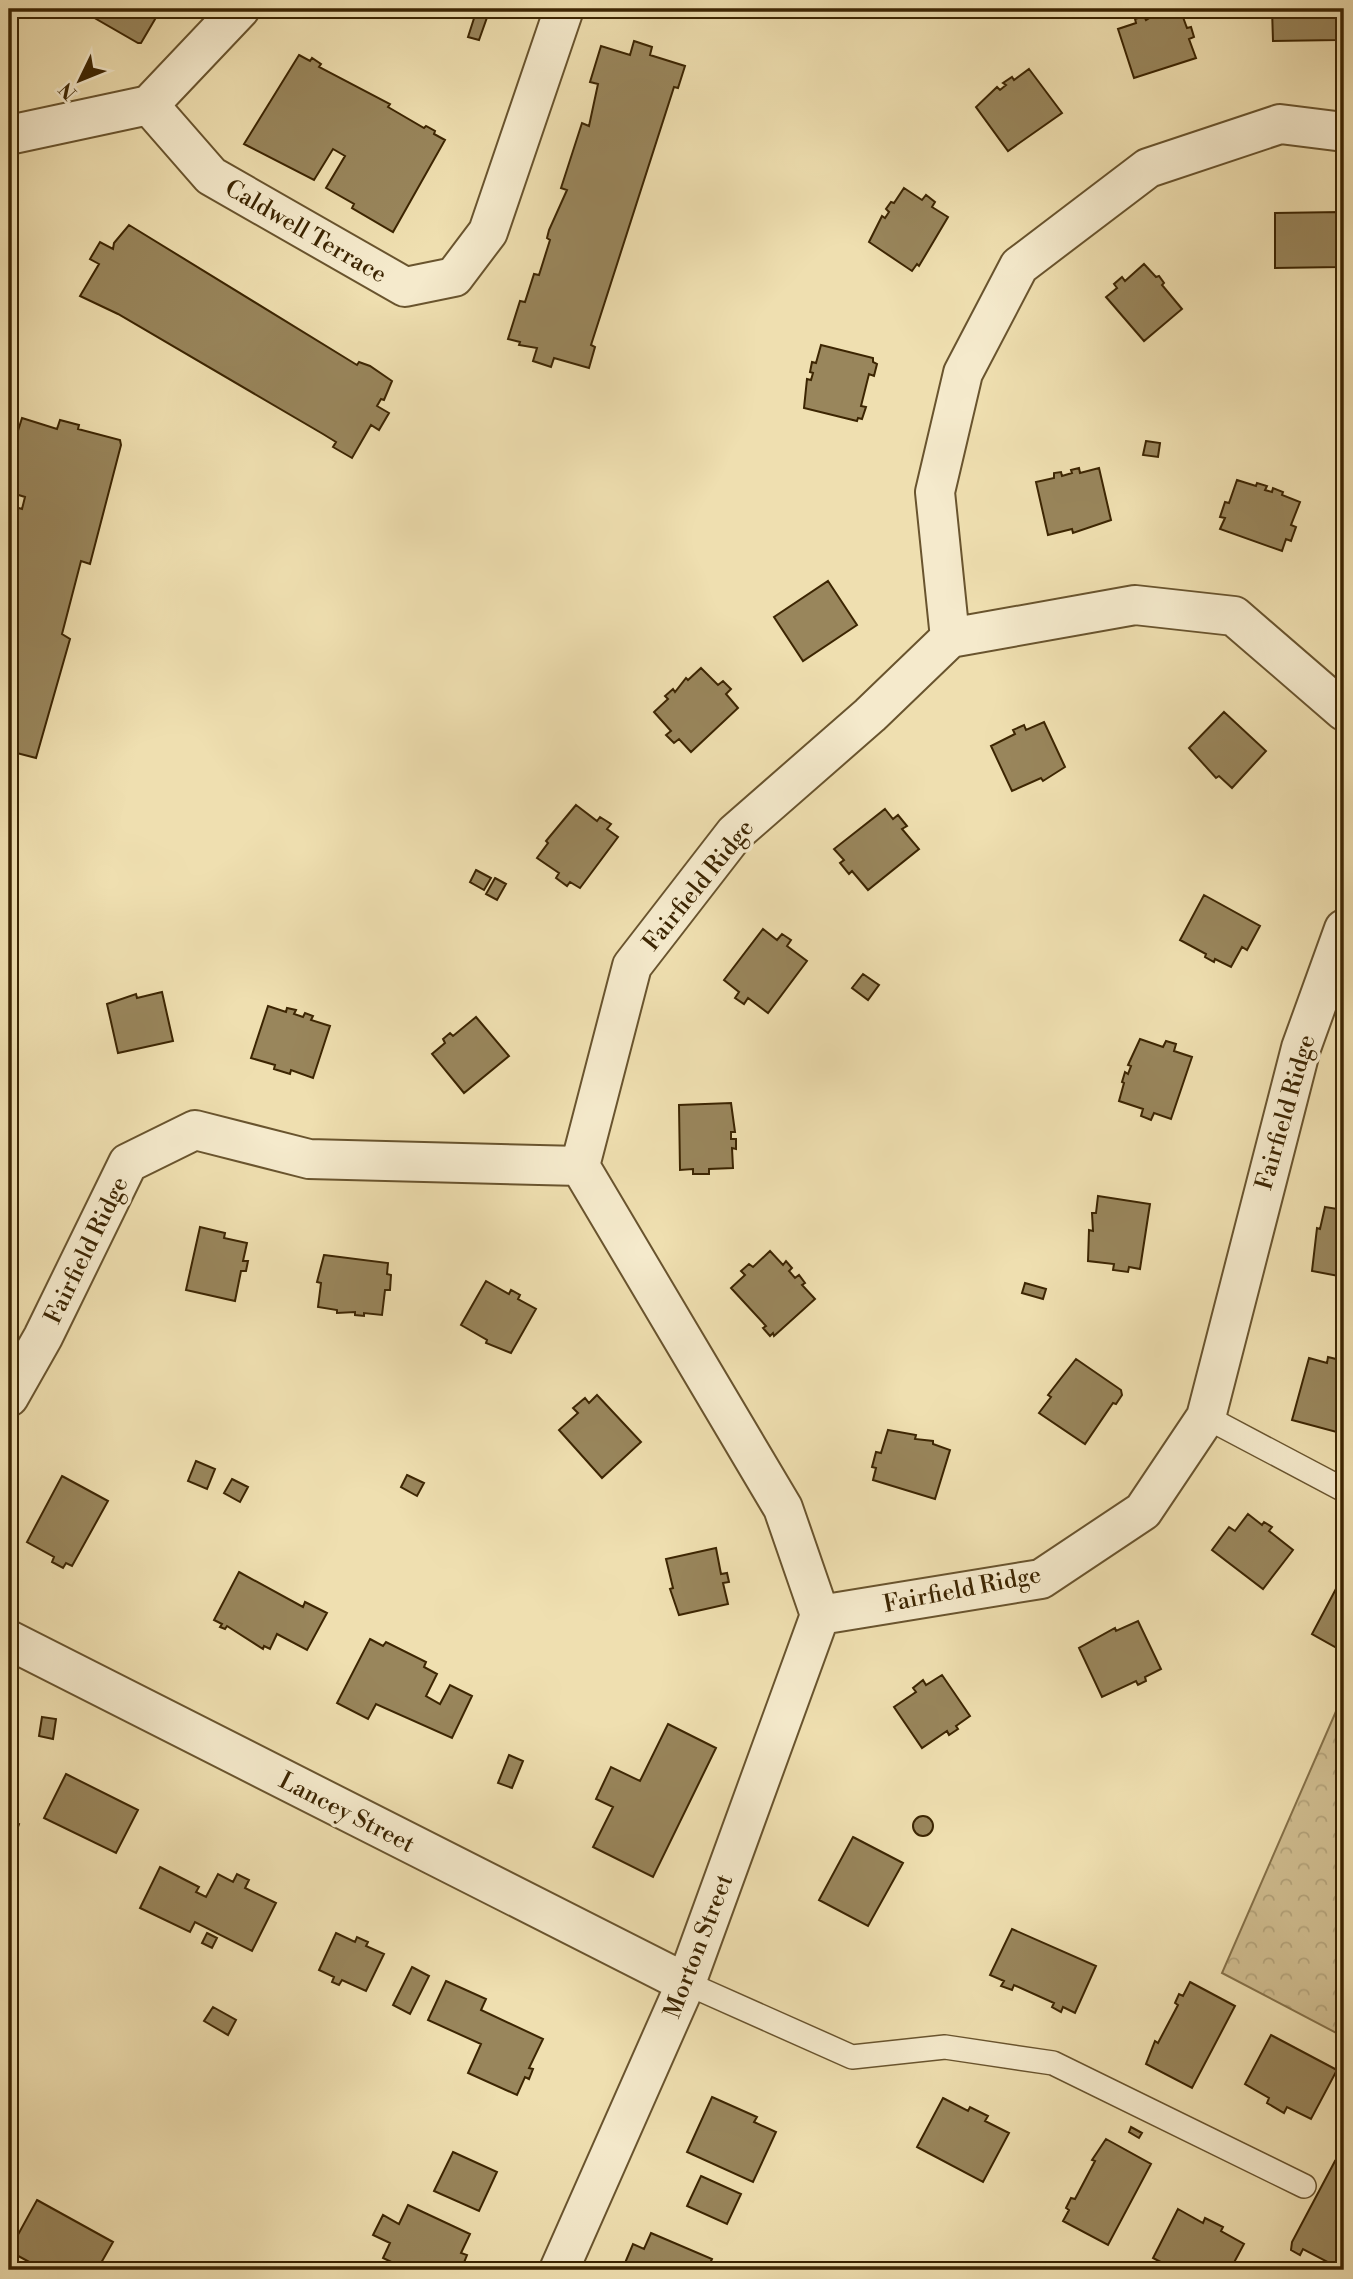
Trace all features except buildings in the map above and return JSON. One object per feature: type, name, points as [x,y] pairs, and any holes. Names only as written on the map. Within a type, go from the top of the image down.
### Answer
[{"type":"street","points":[[9,135],[149,105],[240,9]]},
{"type":"street","name":"Caldwell Terrace","points":[[149,105],[211,176],[405,287],[454,277],[488,232],[564,9]]},
{"type":"street","points":[[1344,132],[1280,124],[1148,169],[1019,266],[963,373],[935,492],[950,638],[1135,605],[1234,616],[1344,711]]},
{"type":"street","name":"Fairfield Ridge","points":[[9,1397],[43,1338],[128,1163],[195,1130],[309,1159],[580,1166],[632,967],[735,833],[870,715],[950,638]]},
{"type":"street","name":"Fairfield Ridge","points":[[820,1615],[1041,1579],[1143,1511],[1206,1417],[1301,1048],[1344,929]]},
{"type":"street","points":[[580,1166],[783,1508],[820,1615]]},
{"type":"street","name":"Morton Street","points":[[559,2270],[686,1983],[820,1615]]},
{"type":"street","name":"Lancey Street","points":[[9,1640],[686,1983]]},
{"type":"lane","points":[[1206,1417],[1344,1490]]},
{"type":"lane","points":[[686,1983],[852,2057],[946,2048],[1053,2063],[1304,2186]]},
{"type":"green space","points":[[1344,1693],[1344,2037],[1222,1973]]}]
